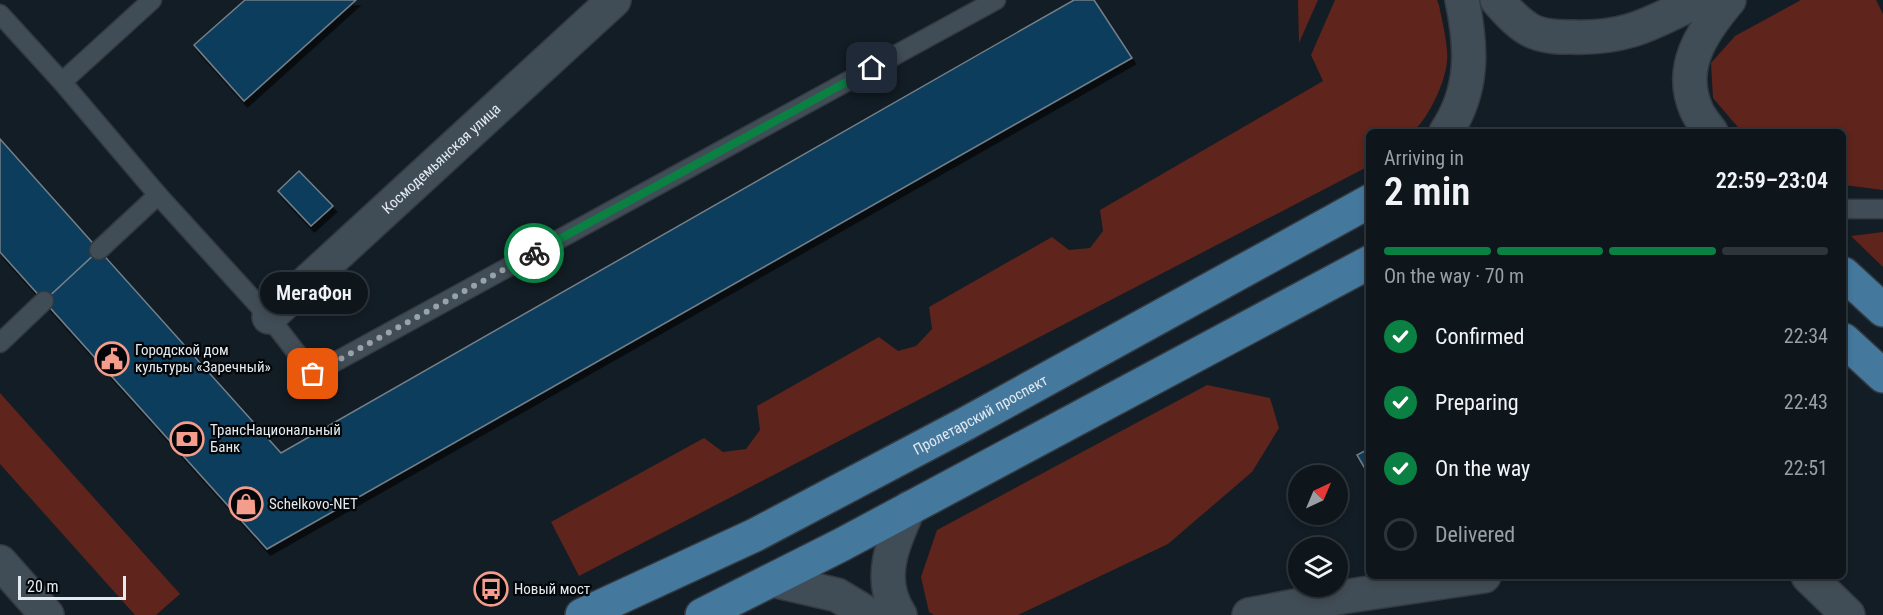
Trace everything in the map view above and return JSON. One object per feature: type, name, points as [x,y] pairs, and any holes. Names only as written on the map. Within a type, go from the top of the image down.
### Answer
[{"type":"main road","name":"Пролетарский проспект","points":[[582,615],[755,535],[965,424],[1366,203]]},
{"type":"main road","points":[[702,615],[909,508],[1366,264]]},
{"type":"main road","points":[[1846,276],[1883,310]]},
{"type":"main road","points":[[1846,342],[1883,376]]},
{"type":"street","name":"Космодемьянская улица","points":[[269,317],[614,0]]},
{"type":"street","points":[[1447,129],[1461,101],[1469,76],[1468,24],[1462,0]]},
{"type":"street","points":[[1497,0],[1511,15],[1532,31],[1554,37],[1586,38],[1614,36],[1642,28],[1699,0]]},
{"type":"street","points":[[1709,129],[1696,110],[1689,83],[1690,66],[1700,41],[1729,0]]},
{"type":"street","points":[[900,615],[890,594],[887,576],[895,536],[909,508]]},
{"type":"street","points":[[0,562],[47,615]]},
{"type":"street","points":[[1249,615],[1342,597],[1464,579]]},
{"type":"street","points":[[1811,579],[1848,615]]},
{"type":"street","points":[[772,580],[837,595],[870,615]]},
{"type":"lane","points":[[62,82],[152,0]]},
{"type":"lane","points":[[0,14],[62,82],[158,195],[269,317],[313,374],[996,0]]},
{"type":"lane","points":[[99,250],[158,195]]},
{"type":"lane","points":[[1846,209],[1883,209]]},
{"type":"lane","points":[[0,343],[44,301]]},
{"type":"shaded area","points":[[1298,0],[1318,0],[1299,43]]},
{"type":"shaded area","points":[[1335,0],[1437,0],[1443,22],[1447,61],[1438,94],[1416,129],[1366,129],[1366,168],[579,576],[551,522],[704,438],[723,452],[746,449],[760,430],[757,406],[879,337],[898,351],[916,346],[932,329],[929,307],[1052,237],[1069,250],[1090,248],[1103,231],[1100,210],[1323,81],[1311,55]]},
{"type":"shaded area","points":[[1801,0],[1876,0],[1883,14],[1883,190],[1846,185],[1846,129],[1739,129],[1713,98],[1711,63],[1735,36]]},
{"type":"shaded area","points":[[1883,232],[1883,267],[1851,236]]},
{"type":"shaded area","points":[[1207,385],[1270,398],[1279,428],[1252,472],[1168,544],[1018,615],[934,615],[929,612],[921,577],[937,530]]},
{"type":"shaded area","points":[[0,393],[180,594],[156,615],[135,615],[0,464]]},
{"type":"building","points":[[245,0],[356,0],[244,101],[194,45]]},
{"type":"building","points":[[1074,0],[1094,0],[1132,58],[267,549],[44,301],[99,250],[281,453]]},
{"type":"building","points":[[0,139],[99,250],[44,301],[0,252]]},
{"type":"building","points":[[299,171],[333,206],[311,226],[278,191]]},
{"type":"building","points":[[1366,450],[1366,470],[1357,455]]},
{"type":"way so far","points":[[313,374],[534,253]]},
{"type":"place","name":"Городской дом культуры «Заречный»","points":[[112,359]]},
{"type":"place","name":"МегаФон","points":[[313,374]]},
{"type":"place","name":"ТрансНациональный Банк","points":[[187,439]]},
{"type":"place","name":"Schelkovo-NET","points":[[246,504]]},
{"type":"place","name":"Новый мост","points":[[491,589]]},
{"type":"route","points":[[534,253],[872,68]]}]
